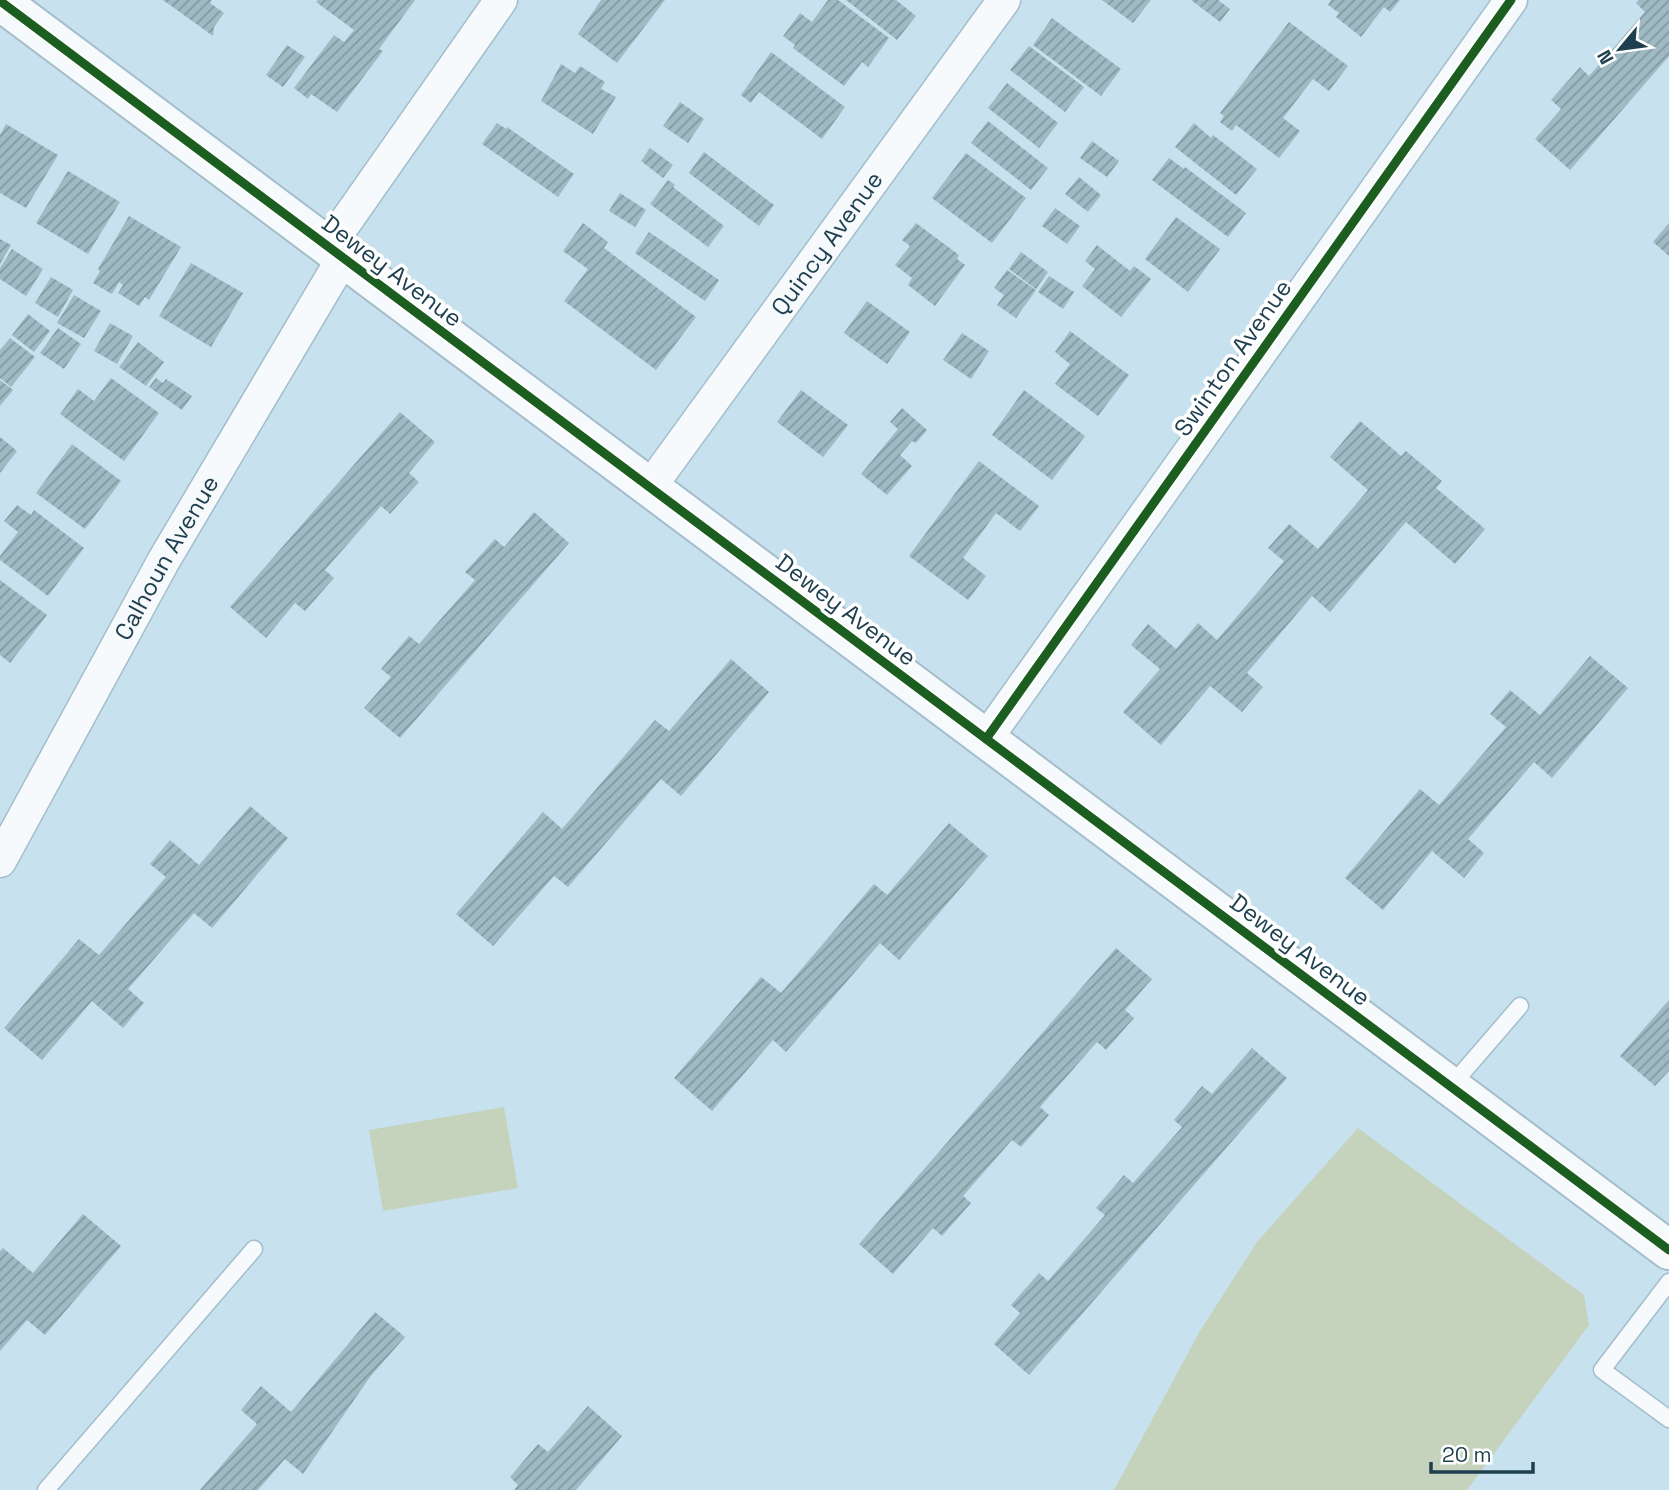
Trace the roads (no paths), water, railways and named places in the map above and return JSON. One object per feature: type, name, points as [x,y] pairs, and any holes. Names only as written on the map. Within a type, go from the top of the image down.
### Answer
[{"type":"street","name":"Calhoun Avenue","points":[[0,861],[336,252],[501,0]]},
{"type":"street","name":"Quincy Avenue","points":[[650,487],[1004,0]]},
{"type":"street","name":"Swinton Avenue","points":[[986,739],[1511,0]]},
{"type":"street","name":"Dewey Avenue","points":[[7,10],[336,252],[1669,1250]]},
{"type":"lane","points":[[1451,1086],[1520,1006]]},
{"type":"lane","points":[[46,1490],[254,1249]]},
{"type":"lane","points":[[1669,1282],[1602,1370],[1669,1419]]}]
